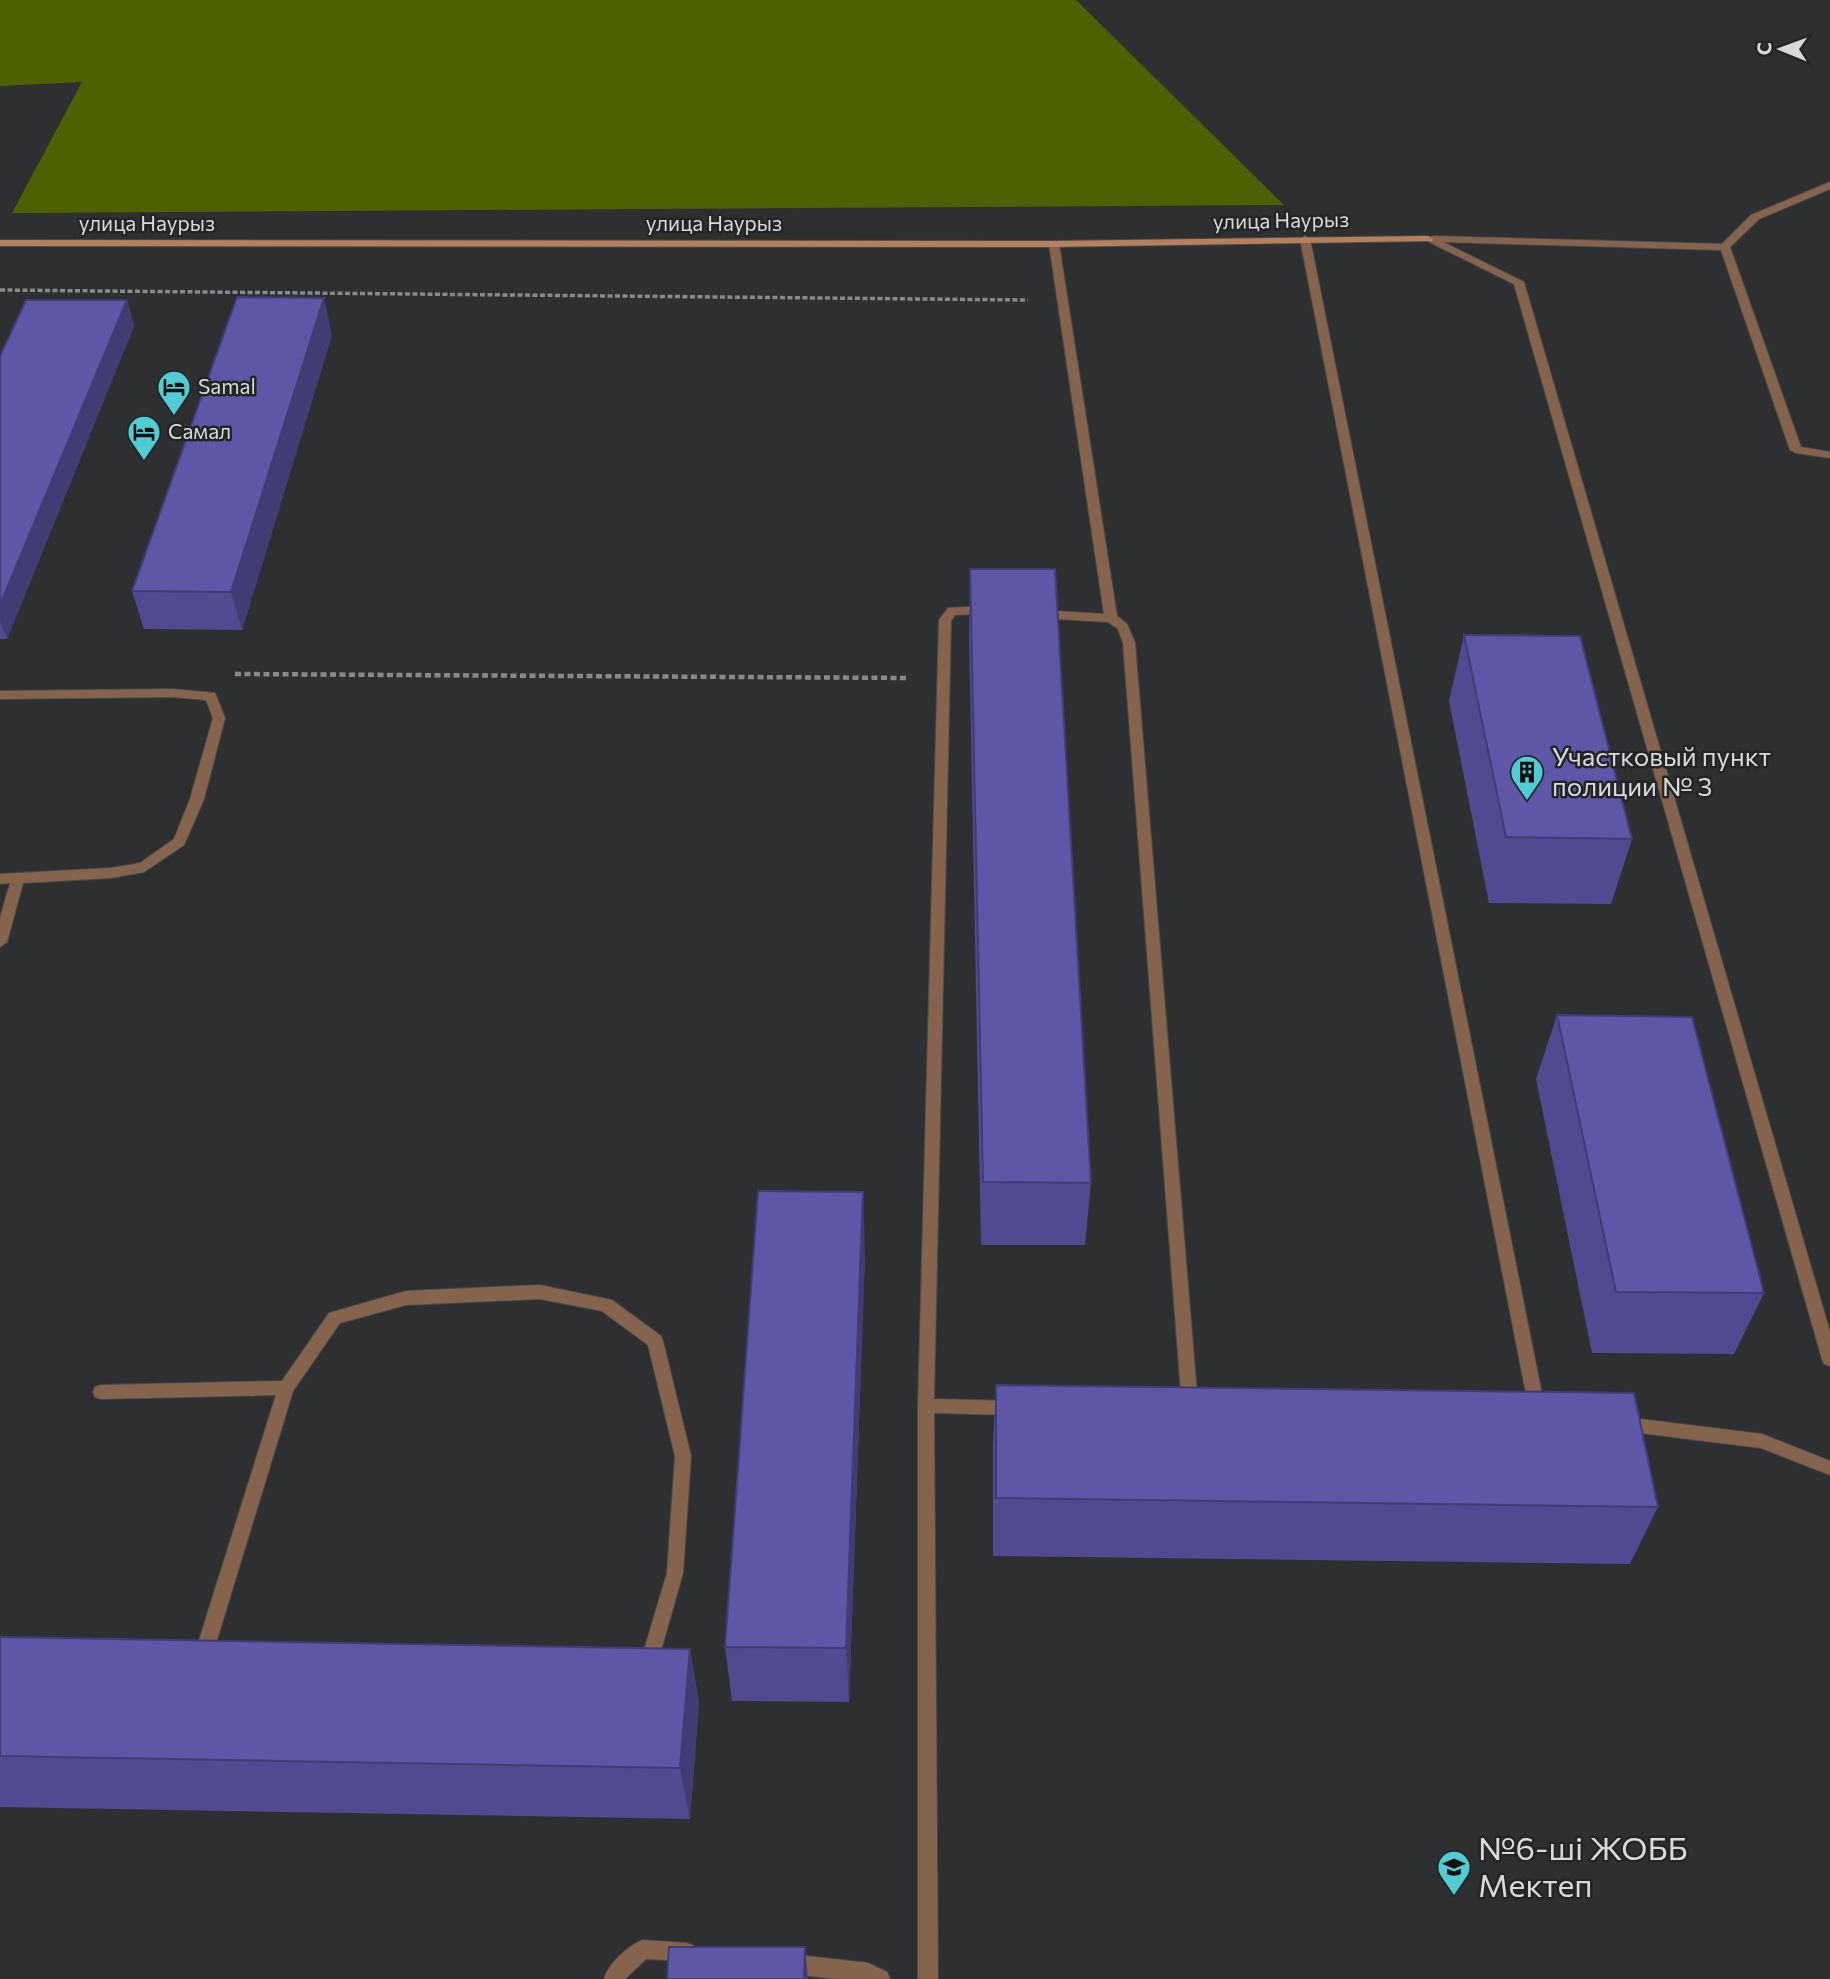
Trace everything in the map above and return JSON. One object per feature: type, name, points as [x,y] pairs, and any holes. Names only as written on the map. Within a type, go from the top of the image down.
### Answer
[{"type":"street","name":"улица Наурыз","points":[[0,243],[1054,244],[1428,239]]},
{"type":"lane","points":[[1428,239],[1726,247],[1755,216],[1830,185]]},
{"type":"lane","points":[[1305,239],[1538,1414]]},
{"type":"lane","points":[[1428,239],[1519,282],[1830,1359]]},
{"type":"lane","points":[[1054,244],[1111,618]]},
{"type":"lane","points":[[1726,247],[1796,450],[1830,455]]},
{"type":"lane","points":[[928,1979],[926,1406],[945,620],[952,611],[1006,611]]},
{"type":"lane","points":[[1031,613],[1111,618],[1123,626],[1129,643],[1191,1410]]},
{"type":"lane","points":[[0,695],[172,693],[211,696],[219,718],[197,799],[179,842],[144,867],[111,873],[0,878]]},
{"type":"lane","points":[[0,942],[18,878]]},
{"type":"lane","points":[[204,1653],[286,1388],[335,1318],[405,1298],[540,1292],[606,1305],[655,1341],[682,1457],[675,1573],[652,1655],[630,1657]]},
{"type":"lane","points":[[101,1392],[286,1388]]},
{"type":"lane","points":[[926,1406],[1024,1408]]},
{"type":"lane","points":[[1604,1421],[1762,1441],[1830,1468]]},
{"type":"lane","points":[[614,1979],[643,1949],[708,1954]]},
{"type":"lane","points":[[774,1962],[868,1973],[880,1979]]},
{"type":"path","points":[[0,289],[1062,300]]},
{"type":"path","points":[[233,674],[944,678]]},
{"type":"green space","points":[[0,0],[1076,0],[1284,205],[12,213],[82,82],[0,86]]},
{"type":"building","points":[[237,297],[324,298],[231,592],[132,591]]},
{"type":"building","points":[[26,300],[127,300],[0,605],[0,356]]},
{"type":"building","points":[[970,569],[1055,569],[1091,1183],[983,1182]]},
{"type":"building","points":[[1464,635],[1580,636],[1632,839],[1506,837]]},
{"type":"building","points":[[1557,1015],[1692,1017],[1764,1293],[1616,1292]]},
{"type":"building","points":[[758,1191],[863,1192],[846,1648],[725,1647]]},
{"type":"building","points":[[996,1385],[1634,1393],[1658,1507],[996,1498]]},
{"type":"building","points":[[0,1637],[690,1649],[680,1768],[0,1756]]},
{"type":"building","points":[[669,1947],[805,1947],[804,1979],[667,1979]]},
{"type":"place","name":"Samal","points":[[174,417]]},
{"type":"place","name":"Самал","points":[[144,462]]},
{"type":"place","name":"Участковый пункт полиции № 3","points":[[1527,802]]},
{"type":"place","name":"№6-ші ЖОББ Мектеп","points":[[1454,1897]]}]
